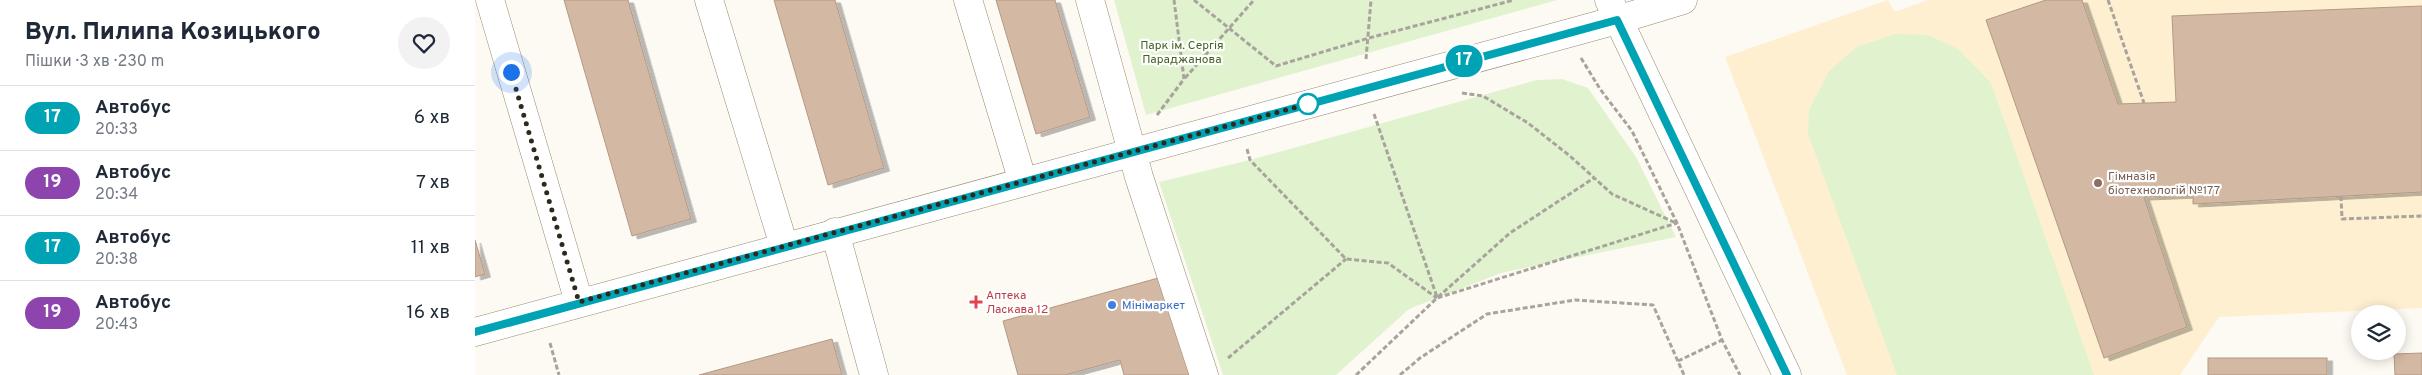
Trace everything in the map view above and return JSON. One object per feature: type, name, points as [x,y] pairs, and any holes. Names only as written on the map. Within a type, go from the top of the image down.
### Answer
[{"type":"street","points":[[490,0],[579,302]]},
{"type":"street","points":[[709,0],[784,246]]},
{"type":"street","points":[[968,0],[1023,182]]},
{"type":"street","points":[[1089,0],[1133,153],[1205,375]]},
{"type":"street","points":[[475,332],[835,232],[1133,153],[1613,10],[1683,0]]},
{"type":"street","points":[[1613,10],[1787,375]]},
{"type":"street","points":[[835,232],[874,375]]},
{"type":"path","points":[[1174,0],[1184,79]]},
{"type":"path","points":[[1193,0],[1276,66],[1369,38],[1514,0]]},
{"type":"path","points":[[1155,118],[1184,79],[1254,0]]},
{"type":"path","points":[[1369,38],[1371,0]]},
{"type":"path","points":[[2108,0],[2144,103]]},
{"type":"path","points":[[1579,54],[1600,89],[1632,131],[1677,223],[1722,340],[1740,375]]},
{"type":"path","points":[[1456,92],[1483,96],[1528,123],[1612,194],[1677,223]]},
{"type":"path","points":[[1373,112],[1437,298]]},
{"type":"path","points":[[1250,160],[1346,258],[1388,263],[1437,298]]},
{"type":"path","points":[[1356,375],[1437,298],[1510,233],[1593,178]]},
{"type":"path","points":[[2341,196],[2342,219],[2422,216]]},
{"type":"path","points":[[1437,298],[1677,223]]},
{"type":"path","points":[[1227,359],[1346,258]]},
{"type":"path","points":[[1400,375],[1420,358],[1487,314],[1575,300],[1653,305],[1684,375]]},
{"type":"path","points":[[1678,361],[1722,340]]},
{"type":"path","points":[[550,343],[559,375]]},
{"type":"shaded area","name":"Гімназія біотехнологій №177","points":[[1888,0],[1895,12],[1928,0],[2422,0],[2422,308],[2406,309],[2406,305],[2351,305],[2351,311],[2219,317],[2180,375],[1847,375],[1725,57]]},
{"type":"green space","name":"Парк ім. Сергія Параджанова","points":[[1114,0],[1557,0],[1146,115]]},
{"type":"green space","points":[[1895,34],[1928,35],[1958,49],[1991,83],[2094,375],[1897,375],[1808,134],[1809,110],[1829,71],[1857,47]]},
{"type":"green space","points":[[1562,79],[1588,88],[1636,157],[1676,237],[1501,273],[1409,309],[1336,375],[1223,375],[1159,182],[1250,160],[1537,80]]},
{"type":"building","points":[[564,0],[628,0],[691,219],[632,236]]},
{"type":"building","points":[[774,0],[835,0],[884,168],[828,185]]},
{"type":"building","points":[[996,0],[1055,0],[1090,117],[1036,134]]},
{"type":"building","points":[[2046,0],[2082,0],[2118,104],[2176,102],[2172,16],[2422,6],[2422,192],[2193,204],[2193,195],[2144,197],[2187,327],[2104,358],[1986,20]]},
{"type":"building","points":[[475,240],[485,274],[475,277]]},
{"type":"building","points":[[1169,275],[1197,375],[1124,375],[1120,360],[1065,375],[1018,375],[1003,321]]},
{"type":"building","points":[[832,339],[842,375],[699,375]]},
{"type":"building","points":[[2422,353],[2422,375],[2395,375],[2394,360],[2406,360],[2406,354]]},
{"type":"building","points":[[2208,358],[2327,358],[2327,375],[2208,375]]},
{"type":"bus line","name":"17","points":[[475,332],[818,237],[1115,158],[1570,31],[1617,20],[1787,375]]},
{"type":"place","name":"Гімназія біотехнологій №177","points":[[2098,183]]},
{"type":"place","name":"Аптека Ласкава 12","points":[[976,302]]},
{"type":"place","name":"Мінімаркет","points":[[1112,305]]},
{"type":"route","points":[[511,72],[579,302],[1115,158],[1308,104]]}]
